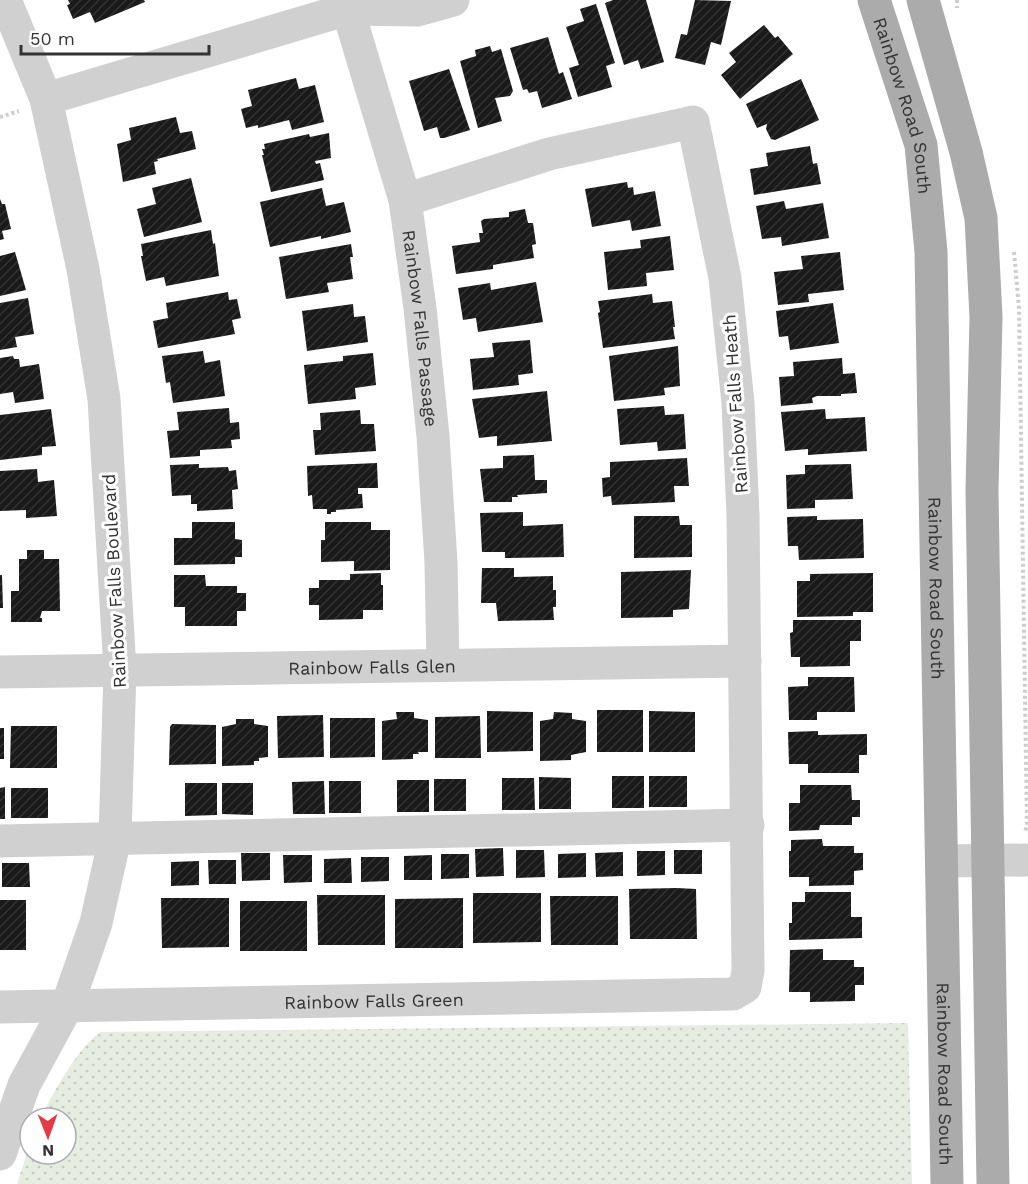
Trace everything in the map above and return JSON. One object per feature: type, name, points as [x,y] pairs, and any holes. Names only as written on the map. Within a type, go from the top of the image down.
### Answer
[{"type":"main road","name":"Rainbow Road South","points":[[874,0],[921,145],[932,252],[947,1184]]},
{"type":"main road","points":[[923,0],[966,152],[981,218],[986,317],[982,490],[993,1184]]},
{"type":"street","name":"Rainbow Falls Boulevard","points":[[0,1154],[24,1085],[67,1006],[96,923],[115,838],[120,670],[104,399],[84,269],[33,105],[5,0]]},
{"type":"street","points":[[33,105],[352,3],[417,10],[453,0]]},
{"type":"street","name":"Rainbow Falls Passage","points":[[352,3],[405,200],[420,308],[433,436],[441,562],[444,665]]},
{"type":"street","name":"Rainbow Falls Heath","points":[[405,200],[549,154],[693,122],[725,278],[738,403],[743,515],[748,825],[748,971],[745,987]]},
{"type":"street","name":"Rainbow Falls Glen","points":[[0,672],[745,661]]},
{"type":"street","points":[[0,841],[748,825]]},
{"type":"street","points":[[942,861],[1028,860]]},
{"type":"street","name":"Rainbow Falls Green","points":[[0,1007],[734,994],[745,987]]},
{"type":"path","points":[[0,117],[33,105]]},
{"type":"shaded area","points":[[908,1023],[912,1184],[17,1184],[23,1166],[78,1166],[78,1106],[47,1106],[75,1059],[84,1047],[101,1032]]},
{"type":"building","points":[[68,0],[144,0],[145,2],[95,23],[90,12],[73,19],[67,5],[70,4]]},
{"type":"building","points":[[613,0],[646,0],[664,62],[641,69],[638,60],[624,65],[605,3]]},
{"type":"building","points":[[695,0],[731,1],[721,45],[711,42],[705,65],[675,58],[681,34],[687,35]]},
{"type":"building","points":[[596,4],[615,63],[606,66],[612,87],[578,97],[569,68],[579,65],[566,27],[584,21],[580,9]]},
{"type":"building","points":[[764,25],[775,38],[778,36],[793,54],[740,99],[721,75],[736,62],[729,53]]},
{"type":"building","points":[[548,37],[559,74],[563,72],[572,99],[542,108],[537,91],[529,93],[527,89],[523,90],[510,48]]},
{"type":"building","points":[[490,46],[492,52],[501,49],[513,91],[510,96],[495,98],[502,121],[478,128],[460,61],[476,56],[475,50]]},
{"type":"building","points":[[449,69],[470,130],[440,138],[437,127],[424,131],[409,81]]},
{"type":"building","points":[[296,78],[299,89],[315,85],[324,122],[292,130],[289,120],[258,128],[258,125],[246,128],[241,109],[252,106],[248,90]]},
{"type":"building","points":[[801,79],[819,120],[775,140],[771,139],[766,129],[767,124],[757,128],[746,104]]},
{"type":"building","points":[[176,117],[180,133],[192,131],[196,149],[157,159],[158,161],[154,162],[156,174],[123,182],[117,144],[131,140],[129,128]]},
{"type":"building","points":[[329,133],[331,158],[315,161],[316,164],[320,163],[324,180],[271,192],[262,155],[264,155],[262,149],[265,149],[264,144],[309,134],[310,137]]},
{"type":"building","points":[[810,146],[813,164],[817,163],[821,184],[754,195],[750,169],[768,166],[766,153]]},
{"type":"building","points":[[191,178],[202,222],[144,237],[137,209],[156,204],[152,188]]},
{"type":"building","points":[[627,182],[628,188],[633,187],[634,195],[655,191],[661,226],[632,231],[630,220],[592,227],[585,189]]},
{"type":"building","points":[[322,188],[326,206],[344,202],[351,232],[270,247],[260,202]]},
{"type":"building","points":[[0,199],[2,204],[5,204],[11,229],[2,231],[4,239],[0,240]]},
{"type":"building","points":[[784,201],[786,209],[823,203],[829,238],[782,246],[781,237],[762,239],[756,206]]},
{"type":"building","points":[[525,209],[528,223],[533,223],[536,244],[532,245],[534,258],[493,265],[493,269],[456,274],[452,246],[480,242],[479,233],[483,233],[481,221],[484,219],[509,217],[509,212]]},
{"type":"building","points":[[211,230],[219,276],[166,286],[164,277],[146,281],[141,244]]},
{"type":"building","points":[[670,236],[674,270],[646,273],[647,286],[608,290],[604,252],[641,248],[640,240]]},
{"type":"building","points":[[351,244],[353,279],[327,283],[329,292],[286,299],[279,257]]},
{"type":"building","points":[[15,252],[26,290],[0,296],[0,256]]},
{"type":"building","points":[[840,252],[844,290],[808,294],[809,302],[778,305],[774,272],[803,269],[801,256]]},
{"type":"building","points":[[536,282],[543,322],[478,332],[476,318],[463,320],[458,288],[490,283],[491,290]]},
{"type":"building","points":[[228,292],[229,300],[237,299],[241,318],[232,320],[235,334],[158,348],[153,321],[168,318],[166,303]]},
{"type":"building","points":[[652,294],[653,303],[672,301],[675,339],[603,348],[598,301]]},
{"type":"building","points":[[28,298],[34,334],[15,337],[17,347],[0,350],[0,303]]},
{"type":"building","points":[[833,303],[839,343],[790,350],[788,336],[779,337],[776,311]]},
{"type":"building","points":[[353,304],[354,317],[365,316],[368,342],[307,351],[302,311]]},
{"type":"building","points":[[530,340],[533,373],[518,375],[519,385],[473,390],[470,359],[494,357],[492,343]]},
{"type":"building","points":[[678,346],[680,386],[664,388],[665,395],[614,401],[609,356]]},
{"type":"building","points":[[203,351],[205,363],[220,360],[225,396],[173,403],[170,382],[166,383],[162,356]]},
{"type":"building","points":[[373,353],[376,385],[355,388],[356,399],[308,404],[304,365],[343,361],[343,356]]},
{"type":"building","points":[[13,356],[14,359],[19,359],[20,367],[39,364],[44,399],[15,403],[13,392],[0,394],[0,358]]},
{"type":"building","points":[[842,358],[843,374],[855,373],[857,393],[817,396],[812,398],[813,403],[781,406],[779,377],[794,376],[793,362]]},
{"type":"building","points":[[547,391],[552,441],[497,446],[497,436],[479,438],[472,399]]},
{"type":"building","points":[[664,406],[665,415],[684,414],[686,449],[658,451],[657,442],[620,445],[617,409]]},
{"type":"building","points":[[229,408],[230,423],[239,422],[240,439],[231,440],[232,448],[200,450],[200,456],[170,458],[167,431],[179,430],[177,412]]},
{"type":"building","points":[[51,409],[56,446],[42,447],[42,455],[0,460],[0,415]]},
{"type":"building","points":[[825,409],[826,419],[865,417],[867,451],[808,455],[808,449],[785,451],[781,412]]},
{"type":"building","points":[[360,410],[361,424],[374,424],[376,451],[315,455],[313,430],[321,430],[320,413]]},
{"type":"building","points":[[534,455],[535,480],[547,480],[547,493],[517,495],[518,497],[512,497],[512,502],[484,502],[480,469],[503,468],[503,456]]},
{"type":"building","points":[[687,458],[689,486],[674,486],[675,502],[612,505],[611,496],[603,497],[602,478],[610,477],[610,462]]},
{"type":"building","points":[[377,463],[378,488],[358,488],[358,494],[362,494],[363,508],[336,510],[331,514],[327,514],[327,509],[313,509],[312,495],[308,496],[307,466]]},
{"type":"building","points":[[199,464],[199,468],[228,467],[229,471],[236,470],[238,489],[232,490],[233,509],[197,511],[197,504],[191,504],[191,495],[172,496],[170,465]]},
{"type":"building","points":[[851,464],[853,499],[815,500],[815,508],[787,509],[786,475],[805,474],[805,465]]},
{"type":"building","points":[[37,469],[38,482],[54,480],[57,516],[26,518],[26,510],[0,511],[0,471]]},
{"type":"building","points":[[523,512],[523,526],[563,524],[564,557],[505,558],[505,552],[482,552],[480,513]]},
{"type":"building","points":[[634,516],[679,516],[680,525],[692,525],[692,557],[634,558]]},
{"type":"building","points":[[817,516],[817,520],[863,519],[864,558],[799,560],[798,546],[788,546],[787,517]]},
{"type":"building","points":[[192,522],[235,522],[235,539],[242,540],[242,557],[235,557],[235,564],[174,565],[174,538],[192,538]]},
{"type":"building","points":[[325,522],[371,522],[371,530],[390,530],[390,570],[354,571],[354,561],[321,562],[321,540],[325,540]]},
{"type":"building","points":[[27,550],[44,550],[44,559],[59,559],[60,611],[42,611],[40,618],[42,622],[11,622],[11,591],[19,591],[19,559],[27,559]]},
{"type":"building","points":[[482,568],[514,568],[514,577],[553,576],[553,590],[556,590],[556,607],[553,607],[554,620],[498,621],[496,603],[481,603]]},
{"type":"building","points":[[691,570],[689,609],[673,610],[673,617],[621,618],[621,572]]},
{"type":"building","points":[[381,573],[383,610],[363,610],[363,619],[319,620],[319,605],[309,605],[309,588],[319,588],[319,580],[350,580],[350,574]]},
{"type":"building","points":[[873,573],[873,612],[853,612],[853,616],[797,617],[797,581],[810,581],[810,574]]},
{"type":"building","points":[[0,575],[2,575],[3,608],[0,608]]},
{"type":"building","points":[[174,575],[205,575],[206,586],[237,586],[237,593],[246,593],[246,611],[237,611],[237,626],[185,626],[185,607],[174,607]]},
{"type":"building","points":[[793,620],[861,620],[861,641],[850,641],[850,666],[800,667],[800,657],[791,657],[790,633],[793,632]]},
{"type":"building","points":[[808,677],[854,677],[855,712],[817,712],[817,720],[789,720],[788,687],[808,686]]},
{"type":"building","points":[[597,710],[643,710],[643,752],[597,752]]},
{"type":"building","points":[[487,711],[533,712],[533,751],[487,752]]},
{"type":"building","points":[[649,711],[695,712],[695,752],[649,752]]},
{"type":"building","points":[[396,712],[414,712],[414,718],[428,720],[428,752],[413,754],[413,759],[382,760],[382,721],[397,719]]},
{"type":"building","points":[[554,712],[572,713],[572,719],[586,721],[586,752],[571,755],[571,760],[540,761],[540,721],[553,719]]},
{"type":"building","points":[[323,715],[324,757],[278,758],[277,716]]},
{"type":"building","points":[[480,716],[481,758],[435,758],[435,717]]},
{"type":"building","points":[[330,718],[375,718],[375,757],[330,758]]},
{"type":"building","points":[[236,719],[254,719],[254,724],[268,726],[268,757],[259,758],[259,761],[254,761],[254,765],[222,766],[222,727],[236,724]]},
{"type":"building","points":[[172,724],[216,725],[216,764],[169,765]]},
{"type":"building","points":[[11,726],[57,726],[57,768],[10,768]]},
{"type":"building","points":[[0,728],[4,728],[4,759],[0,759]]},
{"type":"building","points":[[818,731],[818,735],[867,734],[867,755],[859,755],[859,773],[808,773],[808,764],[789,764],[788,732]]},
{"type":"building","points":[[612,776],[644,776],[644,808],[612,808]]},
{"type":"building","points":[[649,776],[687,776],[687,807],[649,807]]},
{"type":"building","points":[[539,777],[571,778],[571,809],[539,809]]},
{"type":"building","points":[[502,778],[534,778],[535,810],[502,810]]},
{"type":"building","points":[[434,779],[466,779],[466,811],[434,811]]},
{"type":"building","points":[[397,780],[429,780],[429,812],[397,812]]},
{"type":"building","points":[[324,781],[325,814],[293,814],[292,782]]},
{"type":"building","points":[[329,781],[361,781],[361,813],[329,813]]},
{"type":"building","points":[[185,783],[217,783],[217,815],[185,816]]},
{"type":"building","points":[[222,783],[253,783],[253,815],[222,814]]},
{"type":"building","points":[[800,785],[851,785],[852,800],[860,800],[860,817],[852,817],[852,825],[820,825],[819,830],[789,831],[789,803],[800,803]]},
{"type":"building","points":[[5,787],[5,819],[0,819],[0,788]]},
{"type":"building","points":[[11,788],[48,788],[48,818],[11,818]]},
{"type":"building","points":[[822,839],[823,846],[854,846],[854,853],[863,853],[863,870],[854,871],[854,885],[809,886],[809,877],[789,877],[791,840]]},
{"type":"building","points":[[503,848],[504,876],[476,877],[475,849]]},
{"type":"building","points":[[516,850],[544,850],[545,877],[516,878]]},
{"type":"building","points":[[674,850],[702,850],[702,874],[674,874]]},
{"type":"building","points":[[637,851],[665,851],[665,875],[637,876]]},
{"type":"building","points":[[623,852],[623,876],[596,877],[595,853]]},
{"type":"building","points":[[241,853],[270,853],[270,880],[242,881]]},
{"type":"building","points":[[586,853],[586,877],[558,878],[558,854]]},
{"type":"building","points":[[441,854],[469,854],[469,878],[441,879]]},
{"type":"building","points":[[283,855],[312,855],[312,882],[284,883]]},
{"type":"building","points":[[432,855],[432,880],[404,880],[404,856]]},
{"type":"building","points":[[361,857],[389,857],[389,881],[361,882]]},
{"type":"building","points":[[351,858],[352,883],[324,883],[324,859]]},
{"type":"building","points":[[208,860],[236,860],[236,884],[209,884]]},
{"type":"building","points":[[199,861],[199,885],[171,886],[171,862]]},
{"type":"building","points":[[2,863],[29,863],[30,887],[2,887]]},
{"type":"building","points":[[629,889],[696,889],[697,939],[630,939]]},
{"type":"building","points":[[805,892],[851,892],[851,917],[862,917],[862,938],[789,940],[792,902],[805,902]]},
{"type":"building","points":[[473,893],[541,893],[541,942],[473,943]]},
{"type":"building","points":[[317,895],[385,895],[385,945],[318,945]]},
{"type":"building","points":[[550,896],[618,896],[618,945],[551,945]]},
{"type":"building","points":[[161,898],[229,898],[229,947],[162,948]]},
{"type":"building","points":[[463,898],[463,948],[395,948],[395,899]]},
{"type":"building","points":[[0,900],[26,900],[26,950],[0,950]]},
{"type":"building","points":[[240,901],[307,901],[307,951],[240,951]]},
{"type":"building","points":[[823,949],[823,960],[854,960],[854,967],[864,967],[864,985],[855,985],[855,1001],[810,1002],[810,992],[789,992],[790,950]]}]
